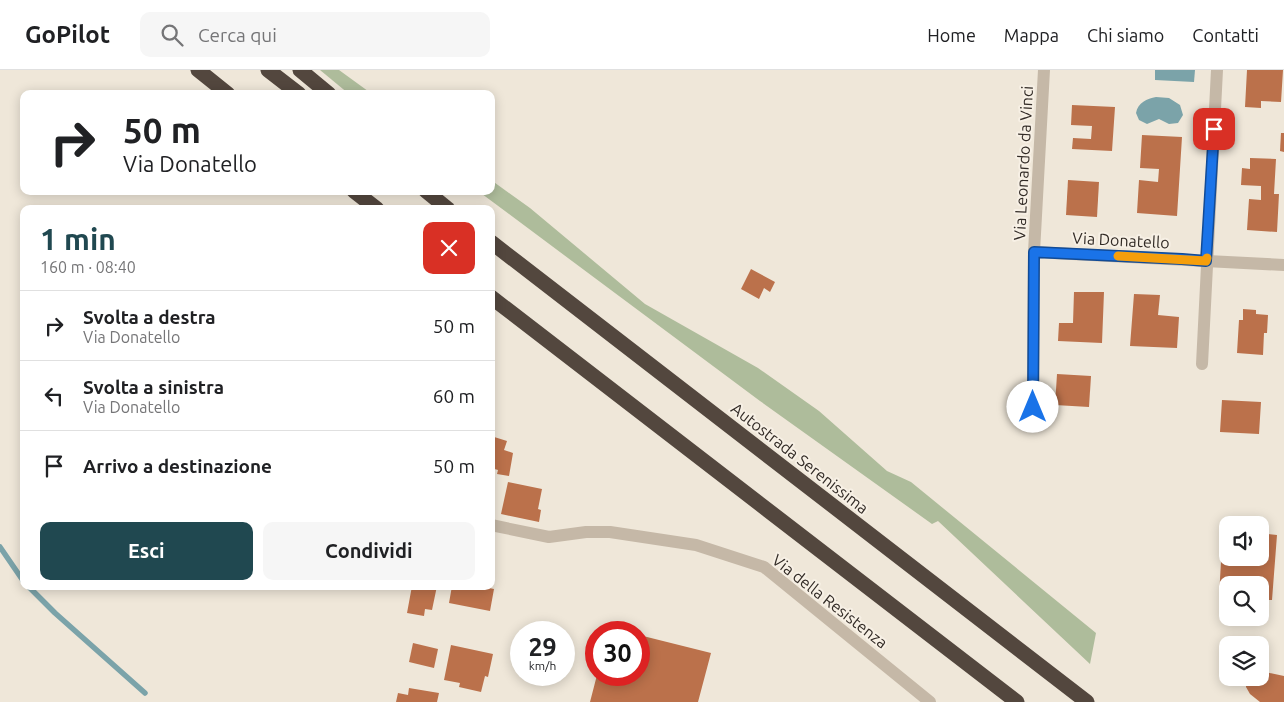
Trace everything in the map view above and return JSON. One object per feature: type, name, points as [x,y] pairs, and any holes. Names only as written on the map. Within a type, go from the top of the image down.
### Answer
[{"type":"highway","points":[[198,70],[223,90]]},
{"type":"highway","points":[[268,70],[294,90]]},
{"type":"highway","points":[[300,70],[325,90]]},
{"type":"highway","points":[[359,195],[372,205]]},
{"type":"highway","points":[[431,195],[443,205]]},
{"type":"highway","name":"Autostrada Serenissima","points":[[495,245],[1087,702]]},
{"type":"highway","points":[[495,301],[1016,702]]},
{"type":"street","name":"Via Leonardo da Vinci","points":[[1033,407],[1034,252],[1044,70]]},
{"type":"street","points":[[1202,364],[1217,70]]},
{"type":"street","name":"Via Donatello","points":[[1034,252],[1284,265]]},
{"type":"street","name":"Via della Resistenza","points":[[495,526],[549,537],[586,532],[610,532],[696,545],[764,567],[930,702]]},
{"type":"green space","points":[[320,70],[339,70],[366,90],[344,90]]},
{"type":"green space","points":[[495,183],[530,208],[645,304],[758,368],[819,411],[887,471],[911,482],[1096,633],[1090,664],[938,521],[932,524],[760,401],[483,195],[495,195]]},
{"type":"water","points":[[1155,70],[1195,70],[1194,82],[1155,80]]},
{"type":"water","points":[[1156,97],[1169,98],[1180,105],[1183,115],[1178,123],[1169,124],[1159,119],[1147,124],[1139,120],[1136,113],[1139,106],[1146,100]]},
{"type":"building","points":[[1247,70],[1283,70],[1281,102],[1261,101],[1261,108],[1245,107]]},
{"type":"building","points":[[1072,105],[1115,107],[1112,151],[1072,149],[1073,138],[1091,139],[1092,126],[1071,125]]},
{"type":"building","points":[[1281,133],[1284,133],[1284,152],[1280,151]]},
{"type":"building","points":[[1142,135],[1182,137],[1177,216],[1137,213],[1139,180],[1158,182],[1159,169],[1140,168]]},
{"type":"building","points":[[1250,158],[1276,159],[1274,194],[1279,194],[1277,232],[1247,230],[1249,199],[1261,200],[1261,186],[1241,185],[1242,168],[1250,169]]},
{"type":"building","points":[[1068,180],[1099,182],[1097,217],[1066,215]]},
{"type":"building","points":[[751,269],[775,282],[770,292],[764,288],[759,299],[741,289]]},
{"type":"building","points":[[1074,292],[1104,292],[1102,343],[1058,341],[1059,323],[1073,323]]},
{"type":"building","points":[[1134,294],[1160,295],[1158,315],[1179,317],[1177,348],[1130,346]]},
{"type":"building","points":[[1243,309],[1256,310],[1256,314],[1268,315],[1267,333],[1264,333],[1263,355],[1237,353],[1239,320],[1243,320]]},
{"type":"building","points":[[1057,374],[1091,376],[1089,407],[1055,405]]},
{"type":"building","points":[[1222,400],[1261,402],[1259,434],[1220,432]]},
{"type":"building","points":[[495,437],[507,441],[504,450],[513,453],[509,476],[497,474],[498,470],[495,469]]},
{"type":"building","points":[[508,482],[542,489],[538,509],[541,510],[539,522],[501,514]]},
{"type":"building","points":[[1269,534],[1277,535],[1272,600],[1269,600],[1269,576],[1220,576],[1221,566],[1269,566]]},
{"type":"building","points":[[411,590],[436,590],[432,610],[425,609],[424,616],[407,613]]},
{"type":"building","points":[[451,590],[494,590],[490,611],[449,603]]},
{"type":"building","points":[[650,638],[711,653],[698,702],[590,702],[594,686],[650,686]]},
{"type":"building","points":[[413,643],[438,649],[434,668],[409,662]]},
{"type":"building","points":[[451,645],[493,654],[488,677],[485,676],[481,692],[459,687],[460,683],[444,680]]},
{"type":"building","points":[[1269,673],[1284,676],[1284,702],[1260,702],[1250,694],[1246,687],[1269,686]]},
{"type":"building","points":[[409,688],[439,693],[437,702],[396,702],[398,693],[408,695]]},
{"type":"waterway","points":[[0,547],[20,576]]},
{"type":"waterway","points":[[32,590],[55,613],[145,693]]},
{"type":"slow traffic","points":[[1118,256],[1206,261],[1207,258]]},
{"type":"route","points":[[1033,407],[1034,252],[1206,261],[1214,129]]}]
